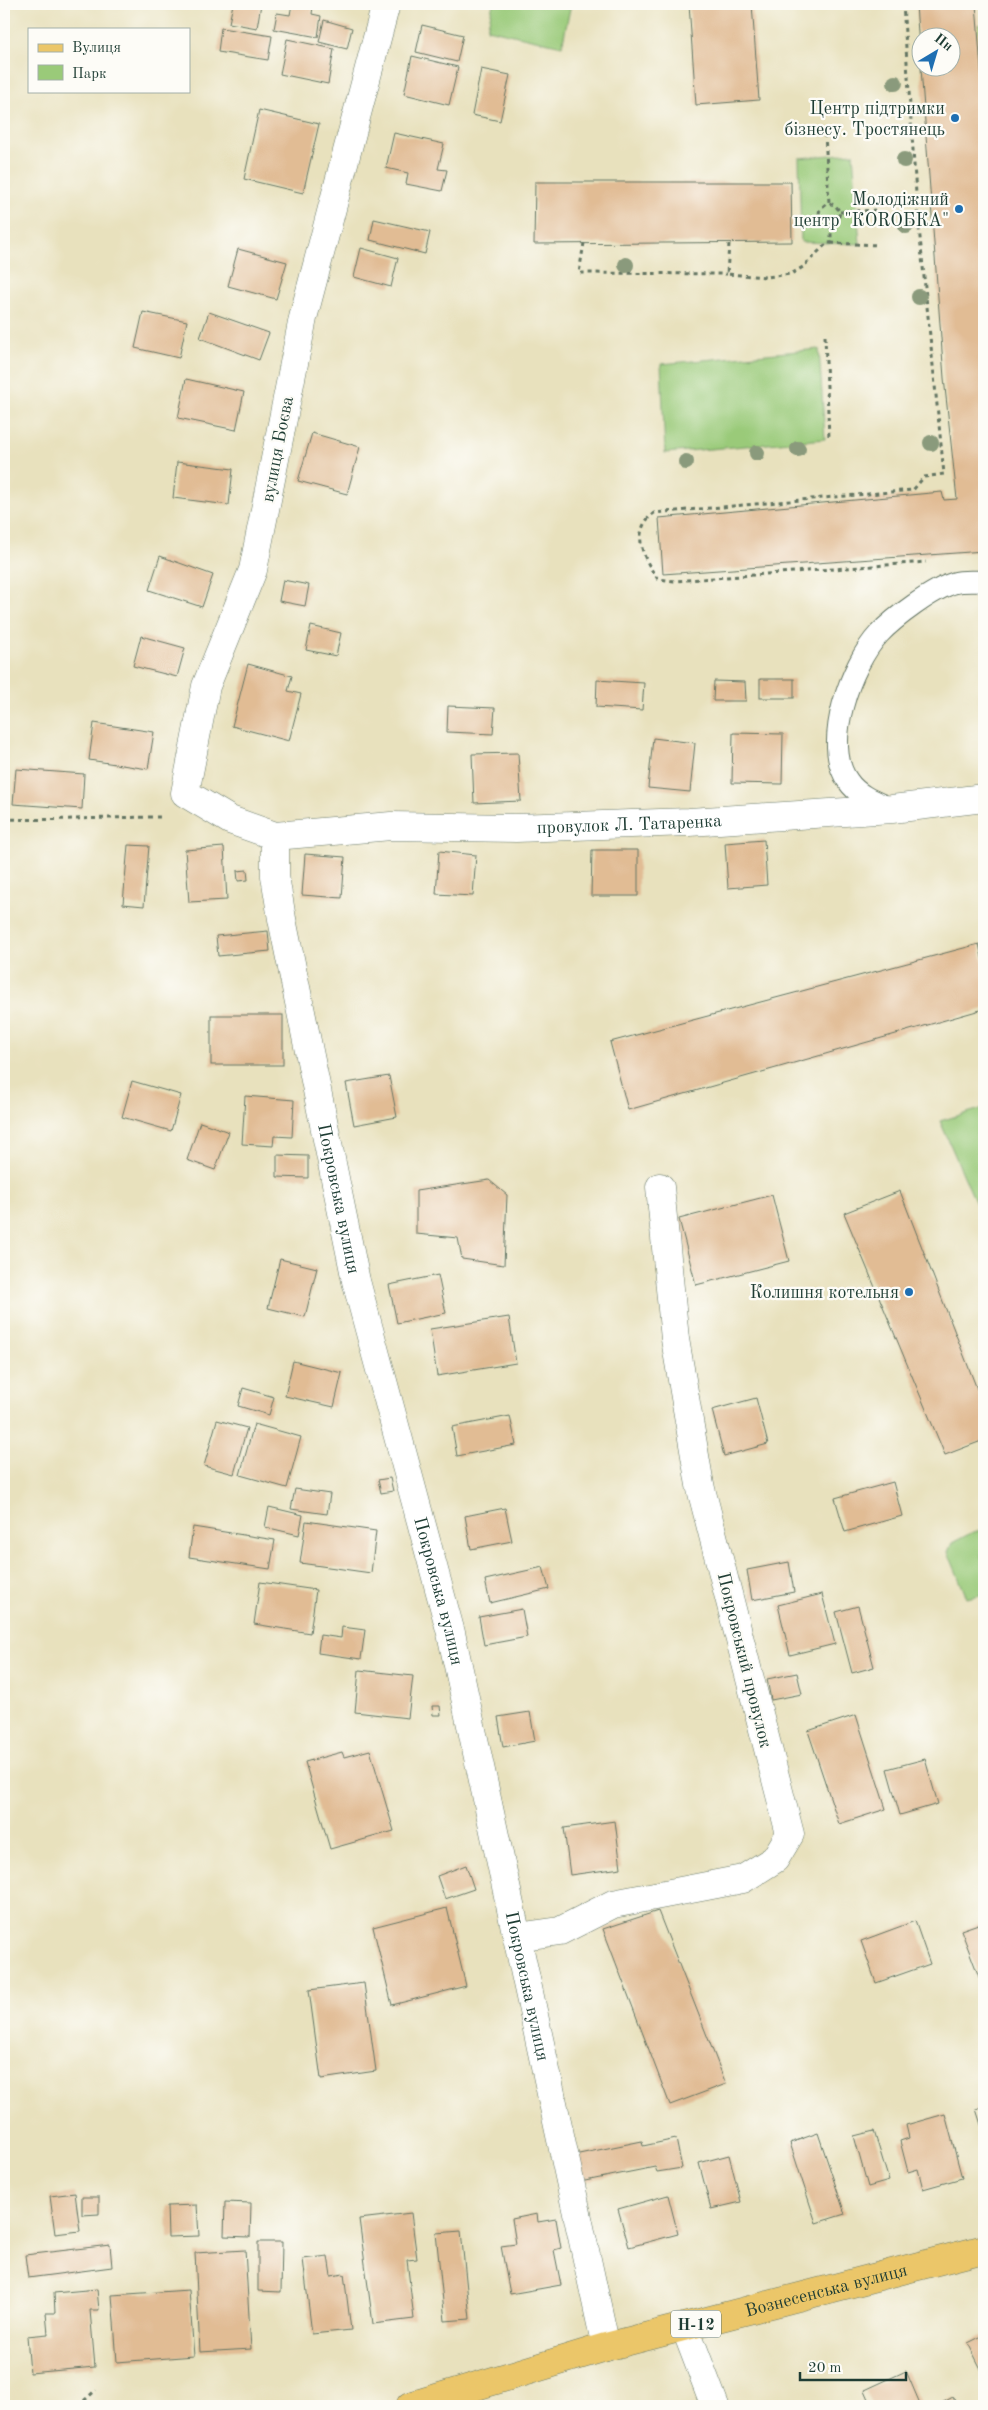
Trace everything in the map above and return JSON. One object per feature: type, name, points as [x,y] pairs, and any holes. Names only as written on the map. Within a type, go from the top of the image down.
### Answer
[{"type":"main road","name":"Вознесенська вулиця","points":[[410,2406],[606,2347],[984,2249]]},
{"type":"street","name":"вулиця Боєва","points":[[184,793],[206,686],[253,570],[303,318],[386,4]]},
{"type":"street","points":[[184,793],[230,820],[275,836]]},
{"type":"street","name":"провулок Л. Татаренка","points":[[275,836],[391,826],[516,828],[689,822],[892,809],[984,798]]},
{"type":"street","name":"Покровська вулиця","points":[[275,836],[275,876],[282,919],[356,1281],[451,1633],[606,2347]]},
{"type":"street","name":"Покровський провулок","points":[[517,1937],[560,1931],[612,1904],[743,1878],[775,1859],[790,1834],[700,1485],[675,1339],[660,1187]]},
{"type":"street","points":[[685,2327],[715,2406]]},
{"type":"lane","points":[[892,809],[863,796],[848,782],[839,764],[838,720],[847,693],[861,663],[878,635],[898,617],[954,583],[984,582]]},
{"type":"path","points":[[903,4],[917,208],[944,474],[924,477],[913,490],[654,513],[649,516],[642,529],[640,548],[648,565],[658,578],[674,581],[928,562]]},
{"type":"path","points":[[825,134],[830,203]]},
{"type":"path","points":[[830,203],[837,207],[840,212],[838,220],[831,224]]},
{"type":"path","points":[[830,203],[820,209],[819,214],[823,221],[831,224]]},
{"type":"path","points":[[840,212],[874,210]]},
{"type":"path","points":[[831,224],[831,243]]},
{"type":"path","points":[[584,243],[579,273],[766,276],[791,274],[803,267],[827,243],[878,244]]},
{"type":"path","points":[[728,274],[729,244]]},
{"type":"path","points":[[825,336],[829,438]]},
{"type":"path","points":[[4,820],[53,821],[108,817],[181,817],[184,793]]},
{"type":"path","points":[[78,2406],[96,2390]]},
{"type":"green space","points":[[493,4],[571,4],[562,46],[487,29]]},
{"type":"green space","points":[[984,24],[984,109],[977,25]]},
{"type":"green space","points":[[853,153],[860,244],[801,242],[799,158]]},
{"type":"green space","points":[[819,349],[825,439],[665,453],[661,364]]},
{"type":"green space","points":[[984,1108],[984,1222],[940,1121]]},
{"type":"green space","points":[[984,1529],[984,1554],[981,1555],[984,1565],[984,1594],[967,1598],[948,1552],[952,1543],[971,1533]]},
{"type":"building","points":[[233,4],[261,4],[257,28],[229,23]]},
{"type":"building","points":[[292,4],[313,7],[312,14],[321,16],[318,37],[274,29],[277,13],[290,15]]},
{"type":"building","points":[[689,4],[752,4],[759,100],[696,105]]},
{"type":"building","points":[[916,4],[976,4],[984,109],[984,551],[663,574],[659,518],[942,492],[944,500],[957,499],[944,378],[922,78],[960,78],[960,28],[918,28]]},
{"type":"building","points":[[324,20],[352,28],[347,49],[319,42]]},
{"type":"building","points":[[422,25],[463,35],[457,62],[416,52]]},
{"type":"building","points":[[221,28],[272,36],[268,60],[218,52]]},
{"type":"building","points":[[287,39],[334,49],[328,84],[280,74]]},
{"type":"building","points":[[412,56],[458,67],[449,105],[404,94]]},
{"type":"building","points":[[481,69],[510,75],[500,121],[472,115]]},
{"type":"building","points":[[259,110],[319,124],[303,193],[244,179]]},
{"type":"building","points":[[394,133],[444,144],[438,169],[447,170],[442,191],[406,184],[408,173],[386,168]]},
{"type":"building","points":[[535,182],[791,182],[792,242],[534,244]]},
{"type":"building","points":[[374,219],[430,232],[425,254],[370,240]]},
{"type":"building","points":[[361,248],[398,258],[391,287],[354,277]]},
{"type":"building","points":[[238,249],[287,262],[276,299],[228,286]]},
{"type":"building","points":[[143,312],[187,321],[179,358],[135,348]]},
{"type":"building","points":[[209,312],[269,333],[259,360],[200,338]]},
{"type":"building","points":[[186,379],[244,392],[236,430],[178,418]]},
{"type":"building","points":[[312,433],[360,447],[347,494],[298,481]]},
{"type":"building","points":[[177,462],[233,469],[229,505],[173,498]]},
{"type":"building","points":[[160,556],[213,575],[202,607],[149,590]]},
{"type":"building","points":[[283,580],[309,585],[305,606],[279,601]]},
{"type":"building","points":[[311,626],[341,633],[336,656],[306,650]]},
{"type":"building","points":[[141,636],[185,648],[177,677],[133,666]]},
{"type":"building","points":[[248,664],[292,676],[288,691],[301,694],[289,741],[232,726]]},
{"type":"building","points":[[760,679],[794,679],[794,698],[760,698]]},
{"type":"building","points":[[597,680],[644,683],[642,710],[596,707]]},
{"type":"building","points":[[714,681],[745,682],[746,701],[713,701]]},
{"type":"building","points":[[448,706],[495,708],[493,734],[447,732]]},
{"type":"building","points":[[94,723],[154,732],[148,769],[89,760]]},
{"type":"building","points":[[733,733],[783,734],[782,784],[732,783]]},
{"type":"building","points":[[653,738],[695,743],[690,792],[648,788]]},
{"type":"building","points":[[518,753],[521,801],[474,803],[472,754]]},
{"type":"building","points":[[16,769],[84,774],[82,809],[13,804]]},
{"type":"building","points":[[764,840],[767,885],[728,888],[725,843]]},
{"type":"building","points":[[128,845],[149,846],[144,906],[123,904]]},
{"type":"building","points":[[224,847],[227,900],[189,902],[185,850]]},
{"type":"building","points":[[592,850],[638,850],[638,896],[591,896]]},
{"type":"building","points":[[439,851],[476,855],[473,896],[436,894]]},
{"type":"building","points":[[305,854],[345,857],[342,898],[302,895]]},
{"type":"building","points":[[247,870],[248,880],[238,881],[237,871]]},
{"type":"building","points":[[268,931],[270,951],[218,956],[216,936]]},
{"type":"building","points":[[979,944],[984,966],[984,1009],[628,1110],[610,1042]]},
{"type":"building","points":[[211,1015],[283,1015],[283,1065],[211,1065]]},
{"type":"building","points":[[389,1076],[397,1117],[354,1125],[346,1083]]},
{"type":"building","points":[[132,1081],[181,1095],[171,1131],[122,1117]]},
{"type":"building","points":[[245,1096],[294,1100],[292,1137],[274,1136],[273,1146],[242,1144]]},
{"type":"building","points":[[200,1122],[229,1132],[215,1170],[187,1160]]},
{"type":"building","points":[[277,1155],[308,1156],[308,1178],[277,1177]]},
{"type":"building","points":[[489,1180],[507,1195],[504,1265],[462,1259],[458,1238],[416,1234],[416,1191]]},
{"type":"building","name":"Колишня котельня","points":[[900,1191],[984,1407],[984,1440],[945,1455],[844,1213]]},
{"type":"building","points":[[772,1195],[789,1261],[696,1285],[679,1219]]},
{"type":"building","points":[[280,1259],[317,1268],[305,1317],[268,1308]]},
{"type":"building","points":[[438,1275],[446,1313],[397,1323],[389,1285]]},
{"type":"building","points":[[509,1317],[516,1363],[437,1376],[430,1329]]},
{"type":"building","points":[[293,1361],[342,1373],[334,1407],[285,1396]]},
{"type":"building","points":[[243,1388],[274,1397],[269,1415],[238,1406]]},
{"type":"building","points":[[756,1398],[768,1444],[724,1456],[712,1410]]},
{"type":"building","points":[[510,1416],[516,1445],[457,1456],[452,1427]]},
{"type":"building","points":[[217,1420],[247,1428],[234,1474],[204,1466]]},
{"type":"building","points":[[254,1424],[301,1437],[287,1488],[240,1475]]},
{"type":"building","points":[[390,1478],[393,1491],[381,1493],[378,1480]]},
{"type":"building","points":[[893,1482],[902,1516],[845,1532],[835,1498]]},
{"type":"building","points":[[295,1489],[330,1494],[327,1514],[291,1509]]},
{"type":"building","points":[[269,1507],[303,1515],[299,1535],[265,1527]]},
{"type":"building","points":[[505,1508],[512,1541],[471,1549],[465,1516]]},
{"type":"building","points":[[306,1521],[376,1531],[371,1573],[300,1563]]},
{"type":"building","points":[[193,1527],[275,1540],[270,1569],[189,1557]]},
{"type":"building","points":[[789,1562],[794,1592],[752,1600],[747,1570]]},
{"type":"building","points":[[543,1567],[549,1589],[490,1603],[485,1580]]},
{"type":"building","points":[[260,1582],[316,1590],[310,1633],[254,1624]]},
{"type":"building","points":[[822,1594],[835,1644],[790,1655],[778,1605]]},
{"type":"building","points":[[858,1606],[874,1667],[852,1673],[836,1612]]},
{"type":"building","points":[[522,1609],[527,1637],[484,1645],[479,1617]]},
{"type":"building","points":[[342,1627],[365,1630],[361,1659],[318,1653],[320,1635],[341,1638]]},
{"type":"building","points":[[359,1670],[413,1676],[408,1718],[355,1712]]},
{"type":"building","points":[[797,1673],[802,1694],[771,1700],[767,1679]]},
{"type":"building","points":[[432,1706],[440,1706],[441,1715],[433,1715]]},
{"type":"building","points":[[530,1712],[535,1741],[503,1747],[498,1717]]},
{"type":"building","points":[[856,1715],[886,1809],[839,1824],[808,1731]]},
{"type":"building","points":[[370,1750],[394,1831],[330,1849],[305,1762],[342,1752],[344,1757]]},
{"type":"building","points":[[925,1759],[938,1804],[900,1815],[887,1769]]},
{"type":"building","points":[[615,1821],[621,1868],[570,1875],[564,1828]]},
{"type":"building","points":[[466,1865],[474,1889],[445,1899],[437,1876]]},
{"type":"building","points":[[447,1908],[466,1986],[392,2005],[373,1927]]},
{"type":"building","points":[[658,1911],[726,2084],[670,2105],[603,1929]]},
{"type":"building","points":[[915,1921],[930,1964],[876,1983],[861,1941]]},
{"type":"building","points":[[984,1922],[984,1990],[961,1930]]},
{"type":"building","points":[[364,1983],[376,2071],[321,2079],[309,1990]]},
{"type":"building","points":[[984,2106],[984,2134],[976,2109]]},
{"type":"building","points":[[945,2114],[962,2178],[923,2189],[918,2169],[908,2172],[900,2141],[909,2138],[906,2125]]},
{"type":"building","points":[[874,2131],[889,2181],[868,2187],[854,2136]]},
{"type":"building","points":[[818,2133],[845,2214],[816,2223],[790,2143]]},
{"type":"building","points":[[676,2139],[682,2168],[657,2172],[655,2167],[580,2182],[574,2155],[642,2141],[643,2146]]},
{"type":"building","points":[[729,2155],[741,2202],[711,2209],[699,2163]]},
{"type":"building","points":[[75,2193],[80,2231],[55,2234],[50,2196]]},
{"type":"building","points":[[668,2195],[678,2234],[629,2247],[618,2209]]},
{"type":"building","points":[[82,2197],[99,2197],[99,2214],[82,2215]]},
{"type":"building","points":[[225,2202],[251,2203],[250,2237],[224,2236]]},
{"type":"building","points":[[197,2205],[199,2236],[168,2237],[167,2206]]},
{"type":"building","points":[[411,2213],[417,2259],[407,2260],[414,2319],[373,2324],[359,2219]]},
{"type":"building","points":[[537,2214],[538,2222],[556,2219],[561,2248],[554,2250],[561,2285],[510,2294],[501,2246],[516,2244],[512,2219]]},
{"type":"building","points":[[461,2231],[470,2319],[445,2321],[436,2233]]},
{"type":"building","points":[[258,2242],[282,2242],[281,2292],[258,2291]]},
{"type":"building","points":[[110,2245],[112,2267],[28,2278],[25,2255]]},
{"type":"building","points":[[245,2250],[251,2349],[200,2352],[195,2253]]},
{"type":"building","points":[[328,2256],[331,2276],[344,2274],[351,2330],[312,2334],[303,2259]]},
{"type":"building","points":[[97,2289],[99,2310],[90,2310],[95,2367],[30,2373],[27,2336],[48,2334],[46,2313],[55,2313],[54,2293]]},
{"type":"building","points":[[189,2290],[194,2356],[117,2362],[112,2295]]},
{"type":"building","points":[[984,2335],[984,2375],[968,2343]]},
{"type":"building","points":[[906,2371],[921,2406],[872,2406],[865,2390]]},
{"type":"building","points":[[953,2397],[957,2406],[936,2406]]},
{"type":"place","name":"Центр підтримки бізнесу. Тростянець","points":[[955,118]]},
{"type":"place","name":"Молодіжний центр \"КОRОБКА\"","points":[[959,209]]},
{"type":"place","name":"Колишня котельня","points":[[909,1292]]}]
